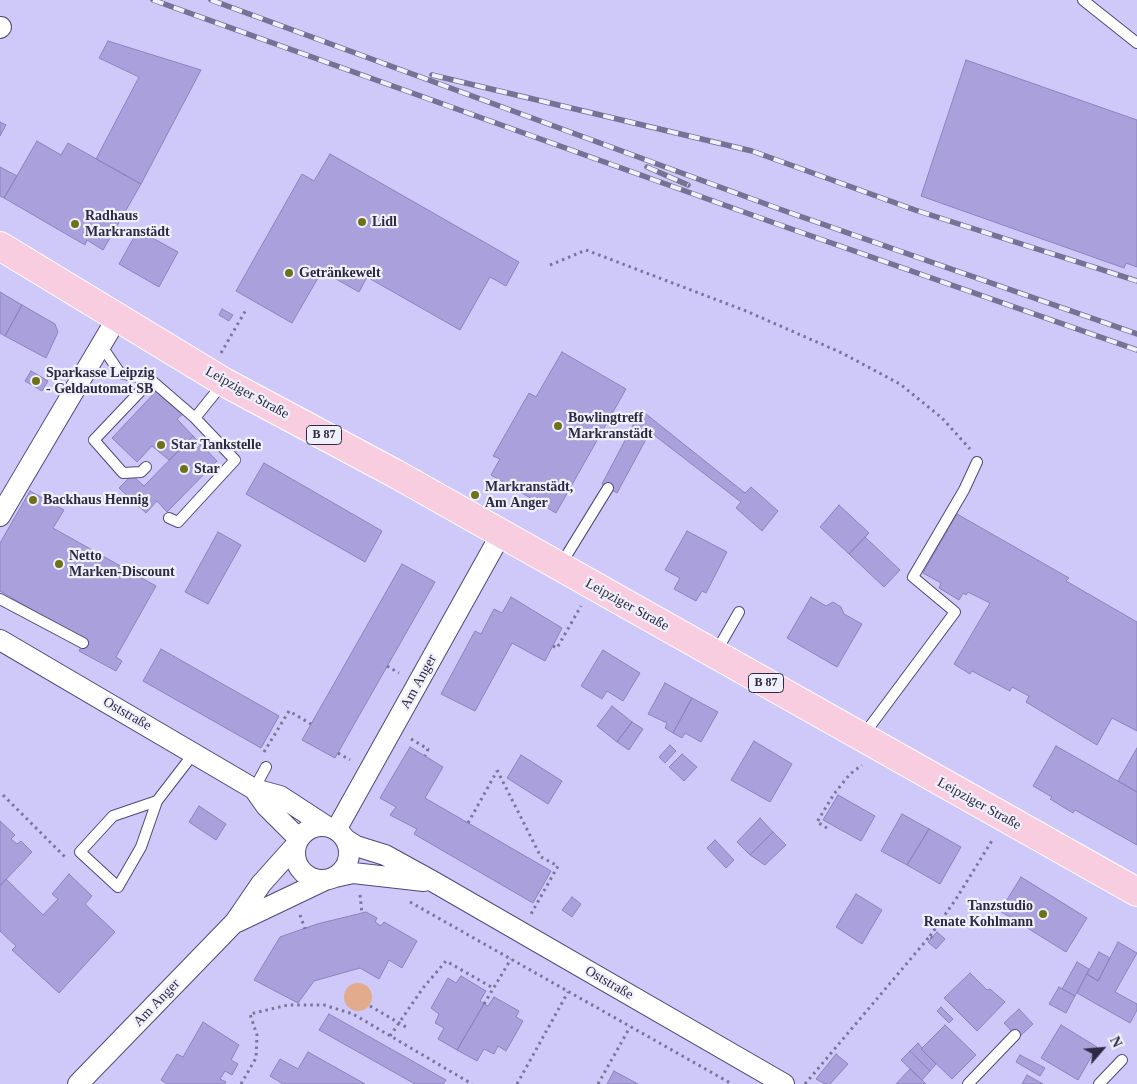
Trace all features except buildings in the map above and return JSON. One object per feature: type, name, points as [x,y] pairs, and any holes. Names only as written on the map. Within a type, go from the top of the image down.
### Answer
[{"type":"main road","name":"Leipziger Straße","points":[[0,246],[217,377],[396,474],[1137,892]]},
{"type":"street","points":[[0,516],[117,318]]},
{"type":"street","name":"Am Anger","points":[[336,831],[501,534]]},
{"type":"street","name":"Oststraße","points":[[0,640],[250,786],[280,796],[336,831],[356,846],[385,855],[431,880],[784,1084]]},
{"type":"street","name":"Oststraße","points":[[250,786],[297,842],[296,863],[301,871],[316,880],[353,873],[431,880]]},
{"type":"street","points":[[297,842],[310,828],[336,831],[349,856],[346,864],[330,878]]},
{"type":"street","name":"Am Anger","points":[[78,1084],[235,922],[261,884],[297,842]]},
{"type":"street","name":"Am Anger","points":[[235,922],[299,890],[330,878]]},
{"type":"lane","points":[[1083,0],[1137,43]]},
{"type":"lane","points":[[0,14],[0,28]]},
{"type":"lane","points":[[101,345],[120,373],[151,380],[195,418],[235,460],[178,522],[169,518]]},
{"type":"lane","points":[[195,418],[217,377]]},
{"type":"lane","points":[[146,467],[141,472],[123,474],[94,440],[151,380]]},
{"type":"lane","points":[[872,743],[955,612],[913,577],[964,490],[977,462]]},
{"type":"lane","points":[[560,566],[608,488]]},
{"type":"lane","points":[[0,599],[83,643]]},
{"type":"lane","points":[[715,654],[738,612]]},
{"type":"lane","points":[[157,801],[113,816],[80,852],[118,887],[141,847],[157,801],[194,753]]},
{"type":"lane","points":[[250,786],[266,767]]},
{"type":"lane","points":[[968,1084],[1015,1035]]},
{"type":"lane","points":[[1099,1084],[1122,1060]]},
{"type":"path","points":[[550,265],[586,250],[746,311],[842,353],[900,384],[942,418],[970,449],[977,462]]},
{"type":"path","points":[[217,377],[247,308]]},
{"type":"path","points":[[553,646],[557,648],[593,586]]},
{"type":"path","points":[[250,786],[289,711],[311,724]]},
{"type":"path","points":[[827,828],[817,822],[834,794],[872,743]]},
{"type":"path","points":[[468,823],[497,770],[541,857],[558,866],[521,932]]},
{"type":"path","points":[[3,795],[64,858],[80,852]]},
{"type":"path","points":[[805,1084],[931,937],[1005,819]]},
{"type":"path","points":[[359,889],[362,914]]},
{"type":"path","points":[[406,900],[732,1084]]},
{"type":"path","points":[[484,1004],[511,959]]},
{"type":"path","points":[[390,1036],[423,988],[446,961],[494,988]]},
{"type":"path","points":[[517,1084],[568,992]]},
{"type":"path","points":[[241,1084],[256,1058],[258,1034],[250,1014],[288,1005],[324,1005],[353,1014],[472,1084]]},
{"type":"path","points":[[370,1006],[406,1027]]},
{"type":"path","points":[[598,1084],[630,1027]]},
{"type":"shaded area","points":[[358,983],[368,987],[372,997],[368,1007],[358,1011],[348,1007],[344,997],[348,987]]},
{"type":"railway","points":[[153,0],[780,225],[1137,350]]},
{"type":"railway","points":[[211,0],[785,211],[1137,334]]},
{"type":"railway","points":[[432,75],[752,151],[915,210],[1137,281]]},
{"type":"railway","points":[[647,167],[688,185]]},
{"type":"place","name":"Lidl","points":[[362,222]]},
{"type":"place","name":"Radhaus Markranstädt","points":[[75,224]]},
{"type":"place","name":"Getränkewelt","points":[[289,273]]},
{"type":"place","name":"Sparkasse Leipzig - Geldautomat SB","points":[[36,381]]},
{"type":"place","name":"Bowlingtreff Markranstädt","points":[[558,426]]},
{"type":"place","name":"Star Tankstelle","points":[[161,445]]},
{"type":"place","name":"Star","points":[[184,469]]},
{"type":"place","name":"Markranstädt, Am Anger","points":[[475,495]]},
{"type":"place","name":"Backhaus Hennig","points":[[33,500]]},
{"type":"place","name":"Netto Marken-Discount","points":[[59,564]]},
{"type":"place","name":"Tanzstudio Renate Kohlmann","points":[[1043,914]]}]
